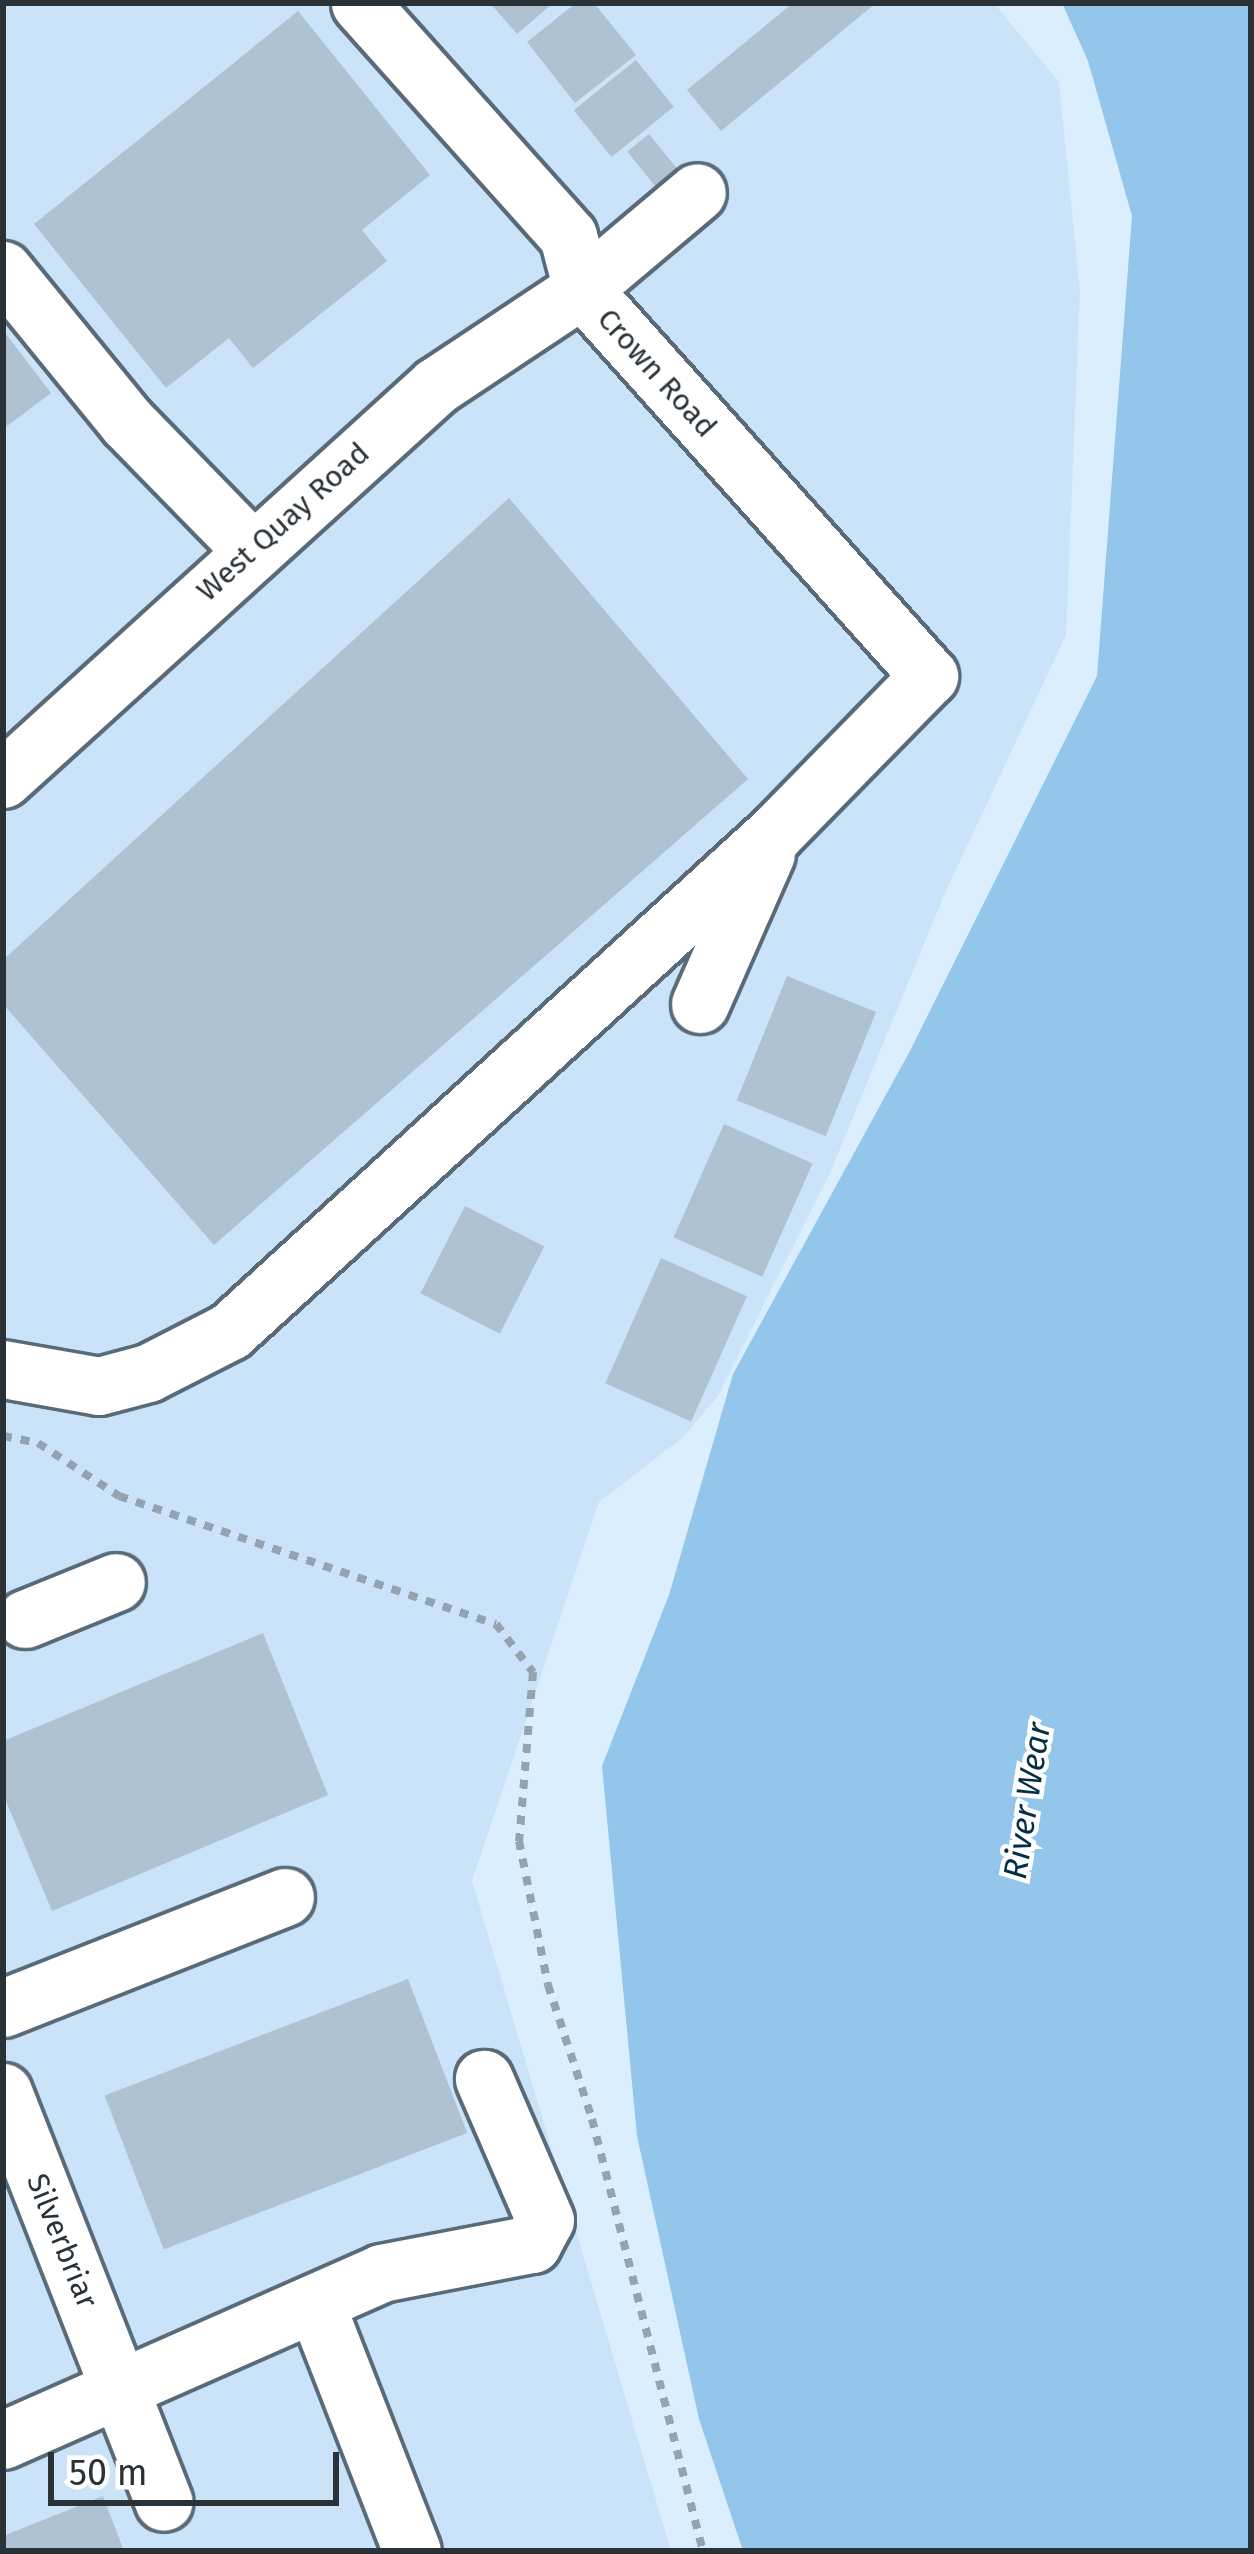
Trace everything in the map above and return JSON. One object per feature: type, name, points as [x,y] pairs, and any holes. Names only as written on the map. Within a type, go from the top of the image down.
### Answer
[{"type":"street","name":"Crown Road","points":[[360,3],[568,236],[582,289],[928,676],[775,833]]},
{"type":"street","name":"West Quay Road","points":[[3,779],[436,386],[582,289],[697,192]]},
{"type":"street","points":[[3,270],[127,422],[252,550]]},
{"type":"street","points":[[700,1004],[775,833]]},
{"type":"street","points":[[3,1369],[99,1386],[148,1373],[230,1331],[775,833]]},
{"type":"street","points":[[10,1611],[116,1582]]},
{"type":"street","points":[[3,2008],[285,1897]]},
{"type":"street","points":[[3,2440],[381,2273],[532,2245],[545,2220],[484,2079]]},
{"type":"street","name":"Silverbriar","points":[[3,2092],[164,2502]]},
{"type":"street","points":[[316,2305],[412,2551]]},
{"type":"path","points":[[3,1436],[38,1443],[118,1496],[496,1624],[533,1672],[519,1841],[548,1985],[592,2119],[703,2551]]},
{"type":"shaded area","points":[[3,3],[994,3],[1059,82],[1080,292],[1066,635],[945,893],[830,1173],[718,1396],[682,1438],[599,1502],[472,1881],[671,2551],[3,2551]]},
{"type":"water","name":"River Wear","points":[[1062,3],[1251,3],[1251,2551],[743,2551],[699,2419],[637,2136],[602,1766],[669,1595],[733,1374],[911,1049],[1097,676],[1132,216],[1088,61]]},
{"type":"building","points":[[490,3],[553,3],[517,34]]},
{"type":"building","points":[[576,3],[594,3],[636,55],[575,103],[527,42]]},
{"type":"building","points":[[793,3],[876,3],[721,131],[687,90]]},
{"type":"building","points":[[298,11],[430,175],[362,230],[387,261],[253,368],[229,338],[166,388],[34,224]]},
{"type":"building","points":[[636,60],[674,107],[612,157],[574,110]]},
{"type":"building","points":[[649,134],[680,172],[658,190],[627,152]]},
{"type":"building","points":[[3,330],[51,393],[3,429]]},
{"type":"building","points":[[509,498],[748,779],[214,1245],[3,1004],[3,960]]},
{"type":"building","points":[[787,976],[876,1012],[826,1136],[737,1100]]},
{"type":"building","points":[[724,1124],[813,1163],[762,1277],[674,1237]]},
{"type":"building","points":[[465,1206],[544,1246],[500,1334],[421,1293]]},
{"type":"building","points":[[661,1258],[747,1296],[691,1421],[605,1383]]},
{"type":"building","points":[[263,1633],[328,1795],[52,1911],[3,1794],[3,1741]]},
{"type":"building","points":[[408,1979],[467,2133],[164,2250],[105,2095]]},
{"type":"building","points":[[103,2496],[124,2551],[3,2551],[3,2536]]}]
